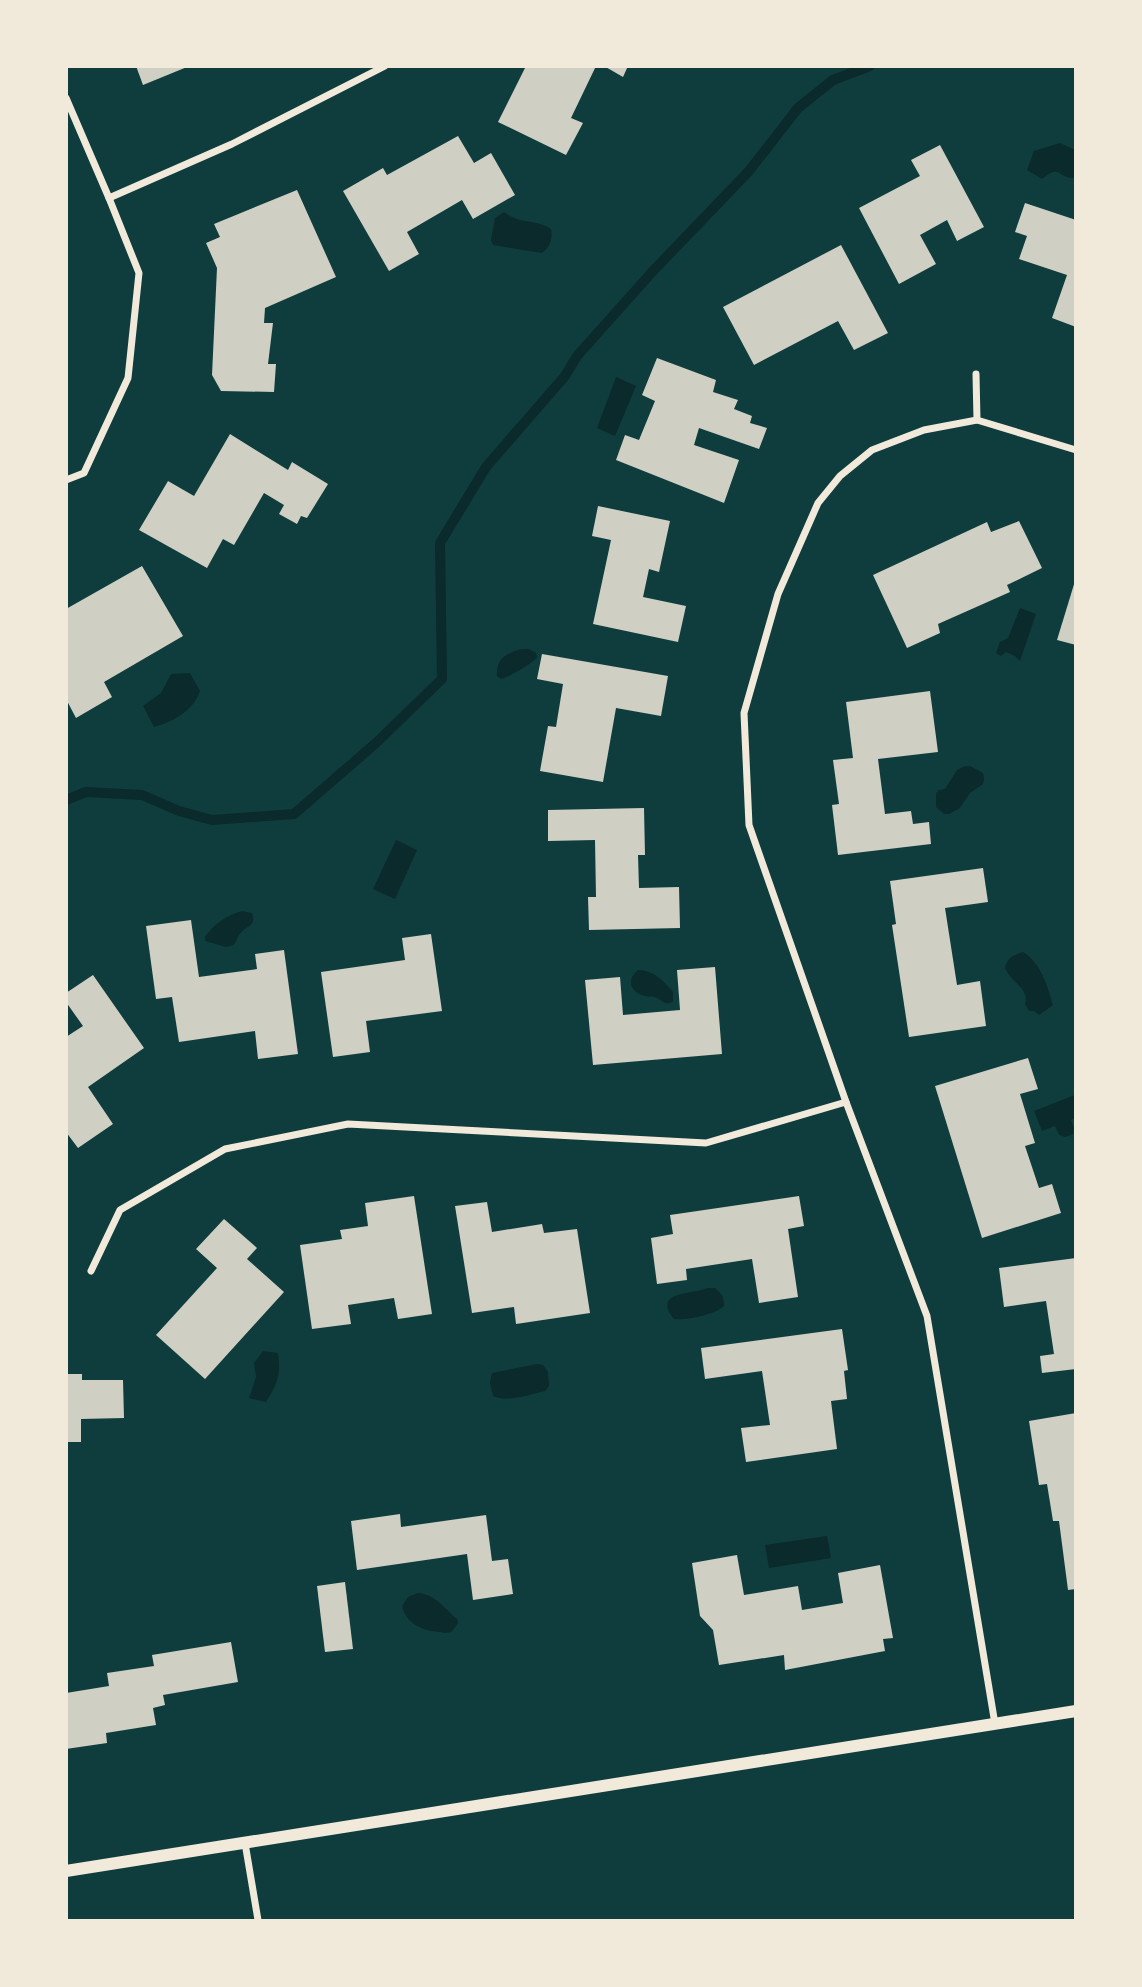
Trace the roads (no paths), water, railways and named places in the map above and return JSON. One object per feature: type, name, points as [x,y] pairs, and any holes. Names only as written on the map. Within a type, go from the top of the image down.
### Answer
[{"type":"street","points":[[109,198],[233,144],[385,66]]},
{"type":"street","points":[[66,98],[139,273],[128,378],[84,473],[66,480]]},
{"type":"street","points":[[976,374],[977,420]]},
{"type":"street","points":[[995,1724],[927,1316],[846,1102],[749,825],[744,713],[778,594],[818,503],[841,476],[872,450],[924,430],[977,420],[1076,450]]},
{"type":"street","points":[[91,1271],[120,1210],[225,1149],[348,1124],[706,1143],[846,1102]]},
{"type":"street","points":[[66,1871],[1076,1711]]},
{"type":"street","points":[[246,1843],[258,1920]]},
{"type":"water","points":[[1060,143],[1075,150],[1075,178],[1053,172],[1042,179],[1027,170],[1034,151]]},
{"type":"water","points":[[504,212],[551,229],[547,248],[542,253],[493,245],[491,240],[495,218]]},
{"type":"water","points":[[616,377],[636,386],[615,436],[597,428]]},
{"type":"water","points":[[1020,608],[1036,614],[1020,661],[1006,652],[1001,656],[996,653],[1000,642],[1008,638]]},
{"type":"water","points":[[529,649],[536,653],[537,657],[509,676],[501,679],[497,676],[500,661],[512,652]]},
{"type":"water","points":[[190,673],[200,691],[193,704],[182,714],[154,727],[143,706],[161,693],[171,674]]},
{"type":"water","points":[[965,766],[983,773],[983,784],[970,793],[960,808],[944,814],[936,807],[936,793],[945,789],[957,770]]},
{"type":"water","points":[[396,840],[417,850],[395,899],[373,889]]},
{"type":"water","points":[[242,911],[252,913],[253,921],[239,935],[234,945],[226,947],[205,941],[205,937],[217,924]]},
{"type":"water","points":[[1023,952],[1039,969],[1053,1005],[1039,1015],[1029,1011],[1025,1004],[1025,993],[1005,967],[1012,957]]},
{"type":"water","points":[[638,970],[649,972],[662,980],[673,992],[673,1002],[666,1003],[636,992],[631,982]]},
{"type":"water","points":[[1075,1095],[1075,1118],[1071,1120],[1073,1134],[1065,1137],[1059,1135],[1055,1126],[1042,1131],[1034,1111]]},
{"type":"water","points":[[715,1288],[723,1296],[724,1306],[700,1316],[674,1319],[668,1310],[671,1299]]},
{"type":"water","points":[[263,1351],[278,1353],[279,1361],[278,1379],[266,1402],[249,1398],[256,1377],[254,1363]]},
{"type":"water","points":[[543,1365],[548,1372],[549,1386],[545,1391],[512,1398],[493,1396],[490,1383],[492,1373]]},
{"type":"water","points":[[827,1536],[831,1558],[769,1568],[765,1545]]},
{"type":"water","points":[[418,1593],[435,1599],[457,1619],[458,1623],[452,1631],[444,1633],[427,1630],[407,1618],[402,1606],[408,1597]]},
{"type":"waterway","points":[[66,800],[86,792],[142,795],[179,811],[212,820],[294,814],[376,743],[442,679],[440,543],[486,467],[565,376],[577,356],[653,271],[749,171],[798,108],[833,80],[870,66]]}]
